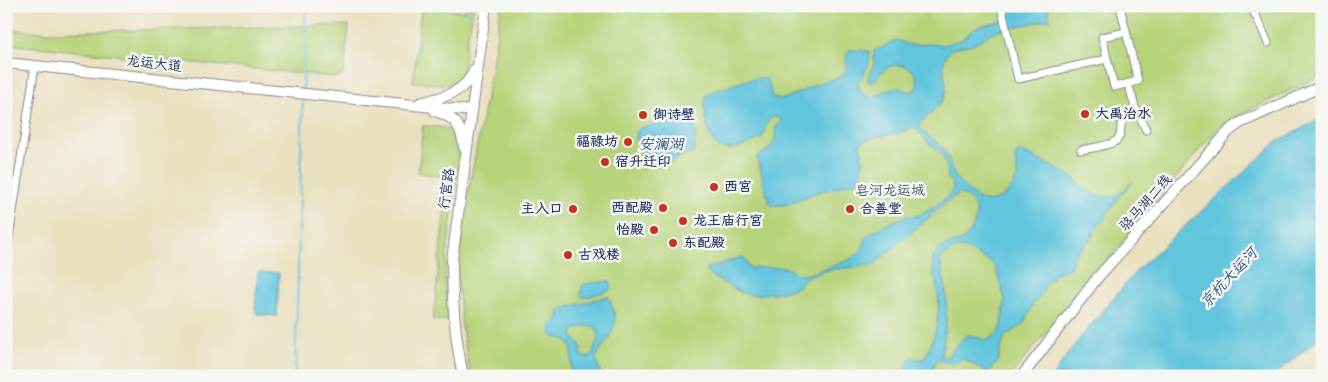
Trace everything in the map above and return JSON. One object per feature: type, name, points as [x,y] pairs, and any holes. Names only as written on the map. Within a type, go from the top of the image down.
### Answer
[{"type":"street","name":"行宫路","points":[[463,376],[456,337],[452,293],[452,260],[486,6]]},
{"type":"street","points":[[1001,6],[1018,79],[1107,59]]},
{"type":"street","points":[[1120,6],[1138,81],[1114,87],[1102,37],[1126,32]]},
{"type":"street","points":[[1250,6],[1260,22],[1268,43]]},
{"type":"street","points":[[417,106],[460,89],[471,78],[480,56]]},
{"type":"street","name":"龙运大道","points":[[6,63],[472,111]]},
{"type":"street","points":[[6,257],[34,66]]},
{"type":"street","points":[[1128,83],[1136,109],[1146,130]]},
{"type":"street","name":"骆马湖二线","points":[[1022,376],[1098,277],[1229,131],[1240,123],[1322,86]]},
{"type":"street","points":[[417,106],[443,113],[456,122],[462,134],[465,159]]},
{"type":"street","points":[[1082,150],[1116,140],[1120,134],[1123,116],[1136,109]]},
{"type":"green space","points":[[466,6],[474,6],[466,43],[463,69],[458,81],[451,85],[413,82],[421,9],[465,11]]},
{"type":"green space","name":"皂河龙运城","points":[[501,6],[1322,6],[1322,75],[1239,115],[1217,129],[1010,376],[470,376],[462,328],[457,273],[464,215],[492,66]]},
{"type":"green space","points":[[349,25],[344,71],[342,76],[335,77],[6,44],[6,29],[45,32]]},
{"type":"green space","points":[[423,126],[447,129],[452,134],[458,150],[459,164],[445,280],[449,320],[433,320],[448,177],[418,173]]},
{"type":"water","points":[[1004,6],[1056,6],[1048,8],[1050,19],[993,32],[973,44],[954,49],[945,58],[945,95],[937,107],[919,124],[924,132],[945,151],[955,176],[976,197],[984,201],[1001,198],[1010,190],[1016,180],[1015,156],[1023,152],[1071,176],[1086,190],[1097,195],[1110,197],[1122,191],[1133,182],[1117,199],[1102,222],[1095,229],[1089,241],[1073,257],[1071,267],[1055,273],[1044,286],[1043,292],[1032,306],[1023,325],[1004,338],[997,363],[991,371],[985,371],[962,358],[954,363],[938,360],[934,365],[931,376],[908,376],[908,360],[913,356],[916,359],[923,359],[925,357],[936,327],[938,294],[933,269],[934,256],[942,248],[964,239],[971,231],[975,220],[976,210],[973,203],[960,193],[949,200],[873,265],[828,270],[804,279],[798,287],[784,292],[750,295],[740,292],[710,275],[707,268],[743,257],[750,268],[784,267],[801,275],[838,264],[852,258],[861,251],[870,234],[896,220],[926,212],[942,201],[953,189],[948,178],[942,153],[913,127],[900,133],[862,141],[860,144],[863,162],[858,181],[818,192],[784,205],[771,205],[757,156],[773,144],[776,125],[781,122],[781,119],[774,117],[768,121],[762,138],[737,148],[728,149],[717,146],[712,139],[705,113],[705,101],[708,94],[739,82],[761,78],[766,79],[769,83],[772,97],[784,99],[822,82],[844,75],[849,50],[869,51],[869,64],[859,83],[863,94],[870,97],[892,88],[911,92],[917,87],[916,75],[904,66],[898,65],[887,68],[873,82],[868,82],[868,77],[874,64],[874,50],[897,40],[910,45],[944,45],[961,40],[976,27],[1007,19]],"holes":[[[958,248],[966,249],[995,266],[1005,298],[1002,325],[998,333],[986,341],[966,335],[947,357],[941,356],[947,308],[946,288],[940,261],[950,251]]]},
{"type":"water","name":"京杭大运河","points":[[1322,118],[1322,336],[1273,376],[1053,376],[1068,353],[1138,269],[1278,141]]},
{"type":"water","name":"安澜湖","points":[[687,119],[690,120],[696,132],[693,154],[679,156],[679,158],[658,166],[652,166],[638,147],[636,142],[637,131],[641,127],[673,123]]},
{"type":"water","points":[[258,272],[279,273],[277,316],[257,314],[255,309]]},
{"type":"water","points":[[610,281],[612,287],[610,290],[582,297],[581,290],[584,284]]},
{"type":"water","points":[[608,296],[613,308],[615,323],[607,342],[602,346],[596,357],[601,376],[571,376],[572,350],[567,340],[554,337],[551,334],[551,325],[559,317],[559,310]],"holes":[[[584,326],[592,326],[597,329],[599,336],[592,355],[583,357],[580,353],[582,349],[572,335],[574,330]]]},
{"type":"waterway","points":[[303,89],[306,6]]},
{"type":"waterway","points":[[469,14],[470,6]]},
{"type":"waterway","points":[[295,376],[303,96]]},
{"type":"place","name":"大禹治水","points":[[1085,114]]},
{"type":"place","name":"御诗壁","points":[[643,115]]},
{"type":"place","name":"福禄坊","points":[[628,142]]},
{"type":"place","name":"宿升迁印","points":[[605,162]]},
{"type":"place","name":"西宫","points":[[714,187]]},
{"type":"place","name":"西配殿","points":[[663,208]]},
{"type":"place","name":"主入口","points":[[573,209]]},
{"type":"place","name":"合善堂","points":[[850,209]]},
{"type":"place","name":"龙王庙行宫","points":[[683,221]]},
{"type":"place","name":"怡殿","points":[[654,230]]},
{"type":"place","name":"东配殿","points":[[673,243]]},
{"type":"place","name":"古戏楼","points":[[568,255]]}]
